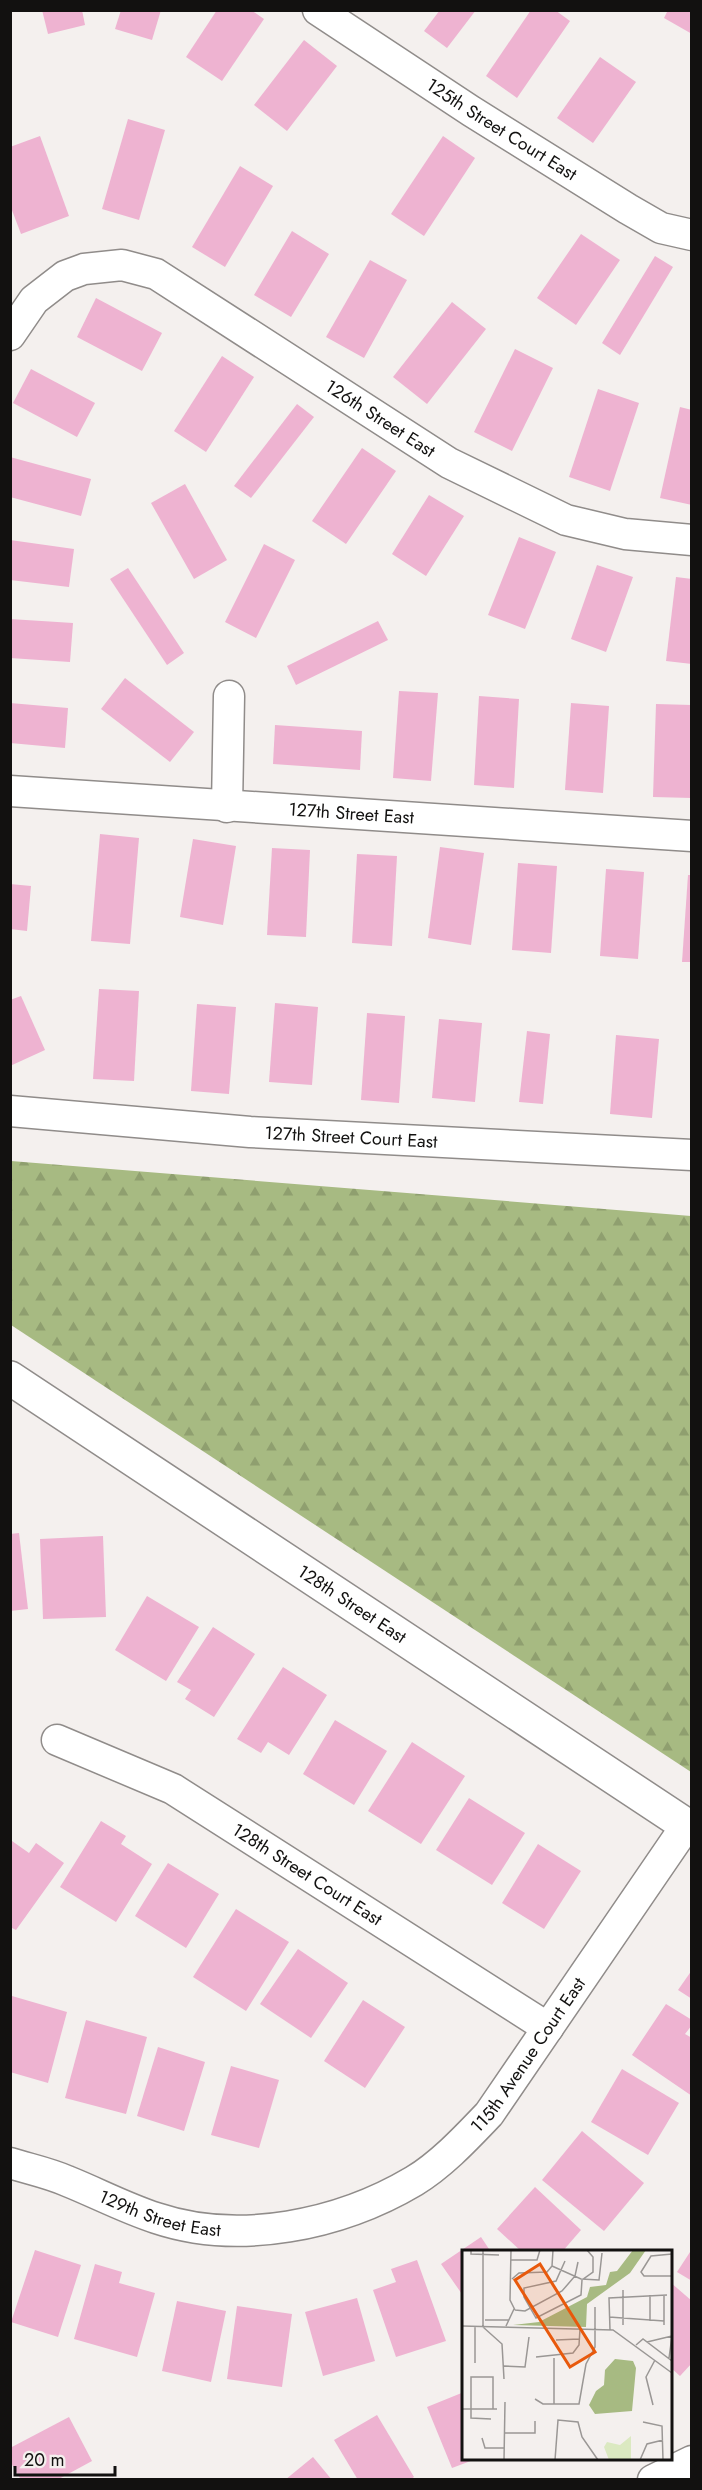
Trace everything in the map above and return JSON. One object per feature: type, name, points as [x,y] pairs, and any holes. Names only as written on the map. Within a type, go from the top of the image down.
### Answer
[{"type":"street","name":"125th Street Court East","points":[[318,10],[471,111],[628,209],[661,228],[692,236]]},
{"type":"street","name":"126th Street East","points":[[10,335],[34,300],[65,276],[84,269],[122,265],[156,274],[449,463],[566,520],[625,534],[692,540]]},
{"type":"street","points":[[227,807],[229,696]]},
{"type":"street","name":"127th Street East","points":[[10,791],[692,836]]},
{"type":"street","name":"127th Street Court East","points":[[10,1111],[250,1132],[692,1155]]},
{"type":"street","name":"128th Street East","points":[[10,1378],[689,1827]]},
{"type":"street","name":"128th Street Court East","points":[[57,1740],[173,1789],[548,2028]]},
{"type":"street","name":"115th Avenue Court East","points":[[314,2222],[350,2211],[416,2180],[467,2137],[489,2114],[689,1827]]},
{"type":"street","name":"129th Street East","points":[[10,2163],[65,2180],[157,2218],[220,2231],[247,2231],[314,2222]]},
{"type":"street","points":[[653,2480],[692,2461]]},
{"type":"green space","points":[[11,1161],[691,1216],[691,1772],[11,1325]]},
{"type":"building","points":[[42,10],[82,10],[85,25],[48,34]]},
{"type":"building","points":[[121,10],[161,10],[152,40],[115,29]]},
{"type":"building","points":[[217,10],[251,10],[264,19],[222,81],[186,57]]},
{"type":"building","points":[[440,10],[476,10],[447,48],[424,31]]},
{"type":"building","points":[[531,10],[555,10],[570,21],[517,98],[486,76]]},
{"type":"building","points":[[668,10],[692,10],[692,34],[664,18]]},
{"type":"building","points":[[304,40],[337,66],[287,131],[254,105]]},
{"type":"building","points":[[600,57],[636,82],[593,143],[557,118]]},
{"type":"building","points":[[128,119],[165,130],[139,220],[102,209]]},
{"type":"building","points":[[40,136],[69,216],[21,234],[10,205],[10,147]]},
{"type":"building","points":[[443,136],[475,158],[424,236],[391,214]]},
{"type":"building","points":[[240,166],[273,186],[225,267],[192,247]]},
{"type":"building","points":[[292,231],[329,254],[291,317],[254,295]]},
{"type":"building","points":[[581,234],[620,260],[576,325],[537,298]]},
{"type":"building","points":[[655,256],[673,267],[620,355],[602,343]]},
{"type":"building","points":[[370,260],[407,280],[364,358],[326,337]]},
{"type":"building","points":[[96,298],[162,333],[142,371],[77,337]]},
{"type":"building","points":[[452,302],[486,329],[427,404],[393,377]]},
{"type":"building","points":[[515,349],[553,368],[512,451],[474,432]]},
{"type":"building","points":[[222,356],[254,377],[206,452],[174,431]]},
{"type":"building","points":[[31,369],[95,403],[77,437],[13,403]]},
{"type":"building","points":[[598,389],[639,403],[610,491],[569,477]]},
{"type":"building","points":[[297,404],[314,417],[251,498],[234,486]]},
{"type":"building","points":[[680,407],[692,410],[692,505],[660,498]]},
{"type":"building","points":[[362,448],[396,471],[346,544],[312,521]]},
{"type":"building","points":[[10,457],[91,479],[81,516],[10,497]]},
{"type":"building","points":[[185,484],[227,560],[194,579],[151,503]]},
{"type":"building","points":[[429,495],[464,516],[426,576],[392,554]]},
{"type":"building","points":[[519,537],[556,552],[525,629],[488,615]]},
{"type":"building","points":[[10,540],[74,549],[69,587],[10,580]]},
{"type":"building","points":[[264,544],[295,560],[256,638],[225,622]]},
{"type":"building","points":[[597,565],[633,577],[606,652],[571,639]]},
{"type":"building","points":[[128,568],[184,653],[167,665],[110,579]]},
{"type":"building","points":[[676,577],[692,579],[692,664],[666,661]]},
{"type":"building","points":[[10,619],[73,623],[70,662],[10,658]]},
{"type":"building","points":[[378,621],[388,640],[296,685],[287,666]]},
{"type":"building","points":[[125,678],[194,732],[170,762],[101,709]]},
{"type":"building","points":[[399,691],[438,693],[431,781],[393,778]]},
{"type":"building","points":[[479,696],[519,699],[514,788],[474,785]]},
{"type":"building","points":[[10,703],[68,708],[65,748],[10,743]]},
{"type":"building","points":[[571,703],[609,706],[603,793],[565,790]]},
{"type":"building","points":[[656,704],[692,705],[692,798],[653,797]]},
{"type":"building","points":[[275,725],[362,731],[360,770],[273,764]]},
{"type":"building","points":[[100,834],[139,838],[130,944],[91,941]]},
{"type":"building","points":[[193,839],[236,846],[223,925],[180,917]]},
{"type":"building","points":[[440,847],[484,853],[471,945],[428,938]]},
{"type":"building","points":[[272,848],[310,850],[306,937],[267,935]]},
{"type":"building","points":[[357,854],[397,856],[392,946],[352,943]]},
{"type":"building","points":[[518,863],[557,866],[551,953],[512,950]]},
{"type":"building","points":[[606,869],[644,872],[638,959],[600,956]]},
{"type":"building","points":[[688,875],[692,875],[692,962],[682,962]]},
{"type":"building","points":[[10,884],[31,886],[27,931],[10,929]]},
{"type":"building","points":[[99,989],[139,991],[134,1081],[93,1079]]},
{"type":"building","points":[[21,996],[45,1050],[10,1066],[10,1000]]},
{"type":"building","points":[[275,1003],[318,1007],[312,1085],[269,1082]]},
{"type":"building","points":[[197,1004],[236,1007],[229,1094],[191,1091]]},
{"type":"building","points":[[367,1013],[405,1016],[399,1103],[361,1100]]},
{"type":"building","points":[[439,1019],[482,1023],[475,1102],[432,1098]]},
{"type":"building","points":[[527,1031],[550,1034],[543,1104],[519,1102]]},
{"type":"building","points":[[616,1035],[659,1039],[652,1118],[610,1114]]},
{"type":"building","points":[[19,1533],[28,1609],[10,1611],[10,1534]]},
{"type":"building","points":[[103,1536],[106,1617],[43,1619],[40,1539]]},
{"type":"building","points":[[147,1596],[199,1627],[166,1681],[115,1650]]},
{"type":"building","points":[[213,1627],[255,1654],[214,1717],[185,1699],[191,1690],[177,1682]]},
{"type":"building","points":[[283,1667],[327,1695],[289,1755],[268,1742],[261,1753],[237,1739]]},
{"type":"building","points":[[335,1720],[387,1751],[354,1805],[303,1774]]},
{"type":"building","points":[[412,1742],[465,1776],[421,1844],[368,1811]]},
{"type":"building","points":[[469,1798],[525,1833],[492,1885],[436,1850]]},
{"type":"building","points":[[101,1821],[126,1836],[121,1844],[152,1864],[116,1922],[60,1887]]},
{"type":"building","points":[[12,1841],[29,1853],[36,1843],[64,1863],[16,1930],[10,1927]]},
{"type":"building","points":[[538,1844],[581,1871],[544,1929],[502,1903]]},
{"type":"building","points":[[168,1863],[219,1894],[186,1948],[135,1916]]},
{"type":"building","points":[[236,1909],[289,1942],[246,2011],[193,1977]]},
{"type":"building","points":[[298,1949],[348,1983],[311,2038],[260,2004]]},
{"type":"building","points":[[692,1970],[692,1999],[678,1990]]},
{"type":"building","points":[[12,1996],[67,2012],[48,2083],[10,2072]]},
{"type":"building","points":[[363,2000],[405,2027],[365,2088],[324,2061]]},
{"type":"building","points":[[666,2004],[692,2020],[692,2025],[685,2034],[692,2038],[692,2096],[632,2055]]},
{"type":"building","points":[[86,2020],[147,2037],[126,2114],[65,2098]]},
{"type":"building","points":[[158,2047],[205,2062],[184,2131],[137,2116]]},
{"type":"building","points":[[231,2066],[279,2080],[259,2148],[211,2135]]},
{"type":"building","points":[[622,2069],[679,2103],[648,2155],[591,2122]]},
{"type":"building","points":[[582,2131],[644,2183],[604,2231],[542,2180]]},
{"type":"building","points":[[535,2187],[581,2230],[564,2250],[520,2250],[497,2229]]},
{"type":"building","points":[[481,2237],[490,2250],[462,2250],[462,2294],[441,2264]]},
{"type":"building","points":[[692,2249],[692,2281],[677,2272]]},
{"type":"building","points":[[35,2250],[81,2265],[58,2337],[11,2322]]},
{"type":"building","points":[[417,2260],[446,2341],[396,2357],[373,2290],[396,2282],[391,2269]]},
{"type":"building","points":[[95,2264],[122,2272],[119,2283],[155,2293],[137,2357],[74,2339]]},
{"type":"building","points":[[672,2284],[692,2301],[692,2363],[680,2376],[672,2369]]},
{"type":"building","points":[[357,2298],[375,2361],[323,2376],[305,2312]]},
{"type":"building","points":[[177,2301],[226,2311],[211,2382],[162,2371]]},
{"type":"building","points":[[237,2306],[292,2314],[282,2387],[227,2379]]},
{"type":"building","points":[[462,2393],[462,2460],[473,2460],[452,2468],[427,2407]]},
{"type":"building","points":[[377,2415],[414,2477],[410,2480],[358,2480],[334,2440]]},
{"type":"building","points":[[69,2417],[92,2461],[57,2480],[21,2480],[10,2461],[10,2448]]},
{"type":"building","points":[[313,2457],[332,2480],[285,2480]]}]
